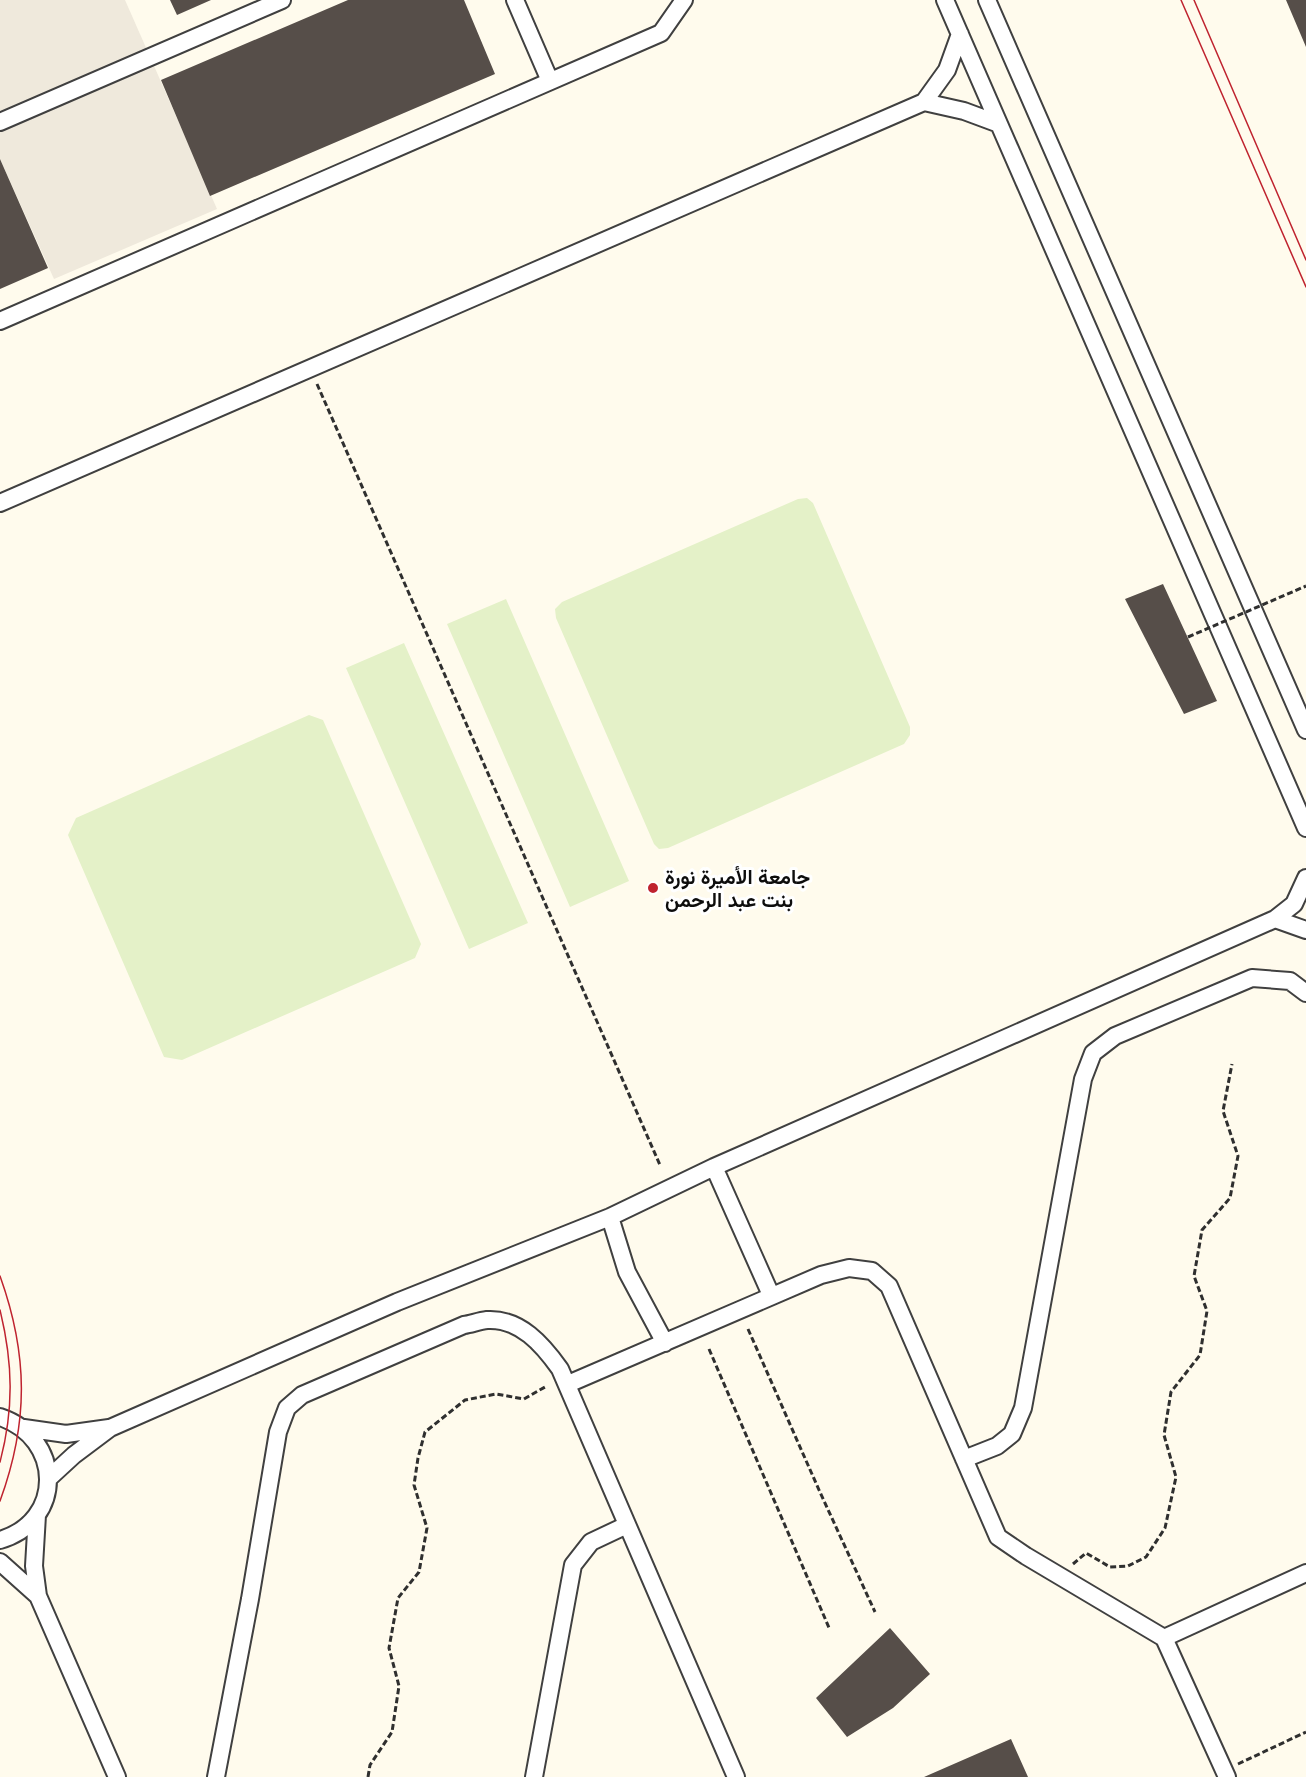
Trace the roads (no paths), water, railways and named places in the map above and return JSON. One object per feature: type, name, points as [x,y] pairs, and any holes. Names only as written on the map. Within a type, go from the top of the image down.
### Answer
[{"type":"street","points":[[0,122],[282,0]]},
{"type":"street","points":[[515,0],[550,81]]},
{"type":"street","points":[[0,321],[661,33],[684,0]]},
{"type":"street","points":[[945,0],[1306,828]]},
{"type":"street","points":[[987,0],[1306,730]]},
{"type":"street","points":[[0,503],[924,102],[947,70],[960,34]]},
{"type":"street","points":[[924,102],[964,111],[999,124]]},
{"type":"street","points":[[49,1478],[74,1455],[110,1428],[397,1302],[610,1217],[714,1167],[1275,919],[1294,904],[1306,878]]},
{"type":"street","points":[[1275,919],[1306,930]]},
{"type":"street","points":[[964,1459],[997,1446],[1012,1434],[1023,1408],[1083,1079],[1093,1053],[1115,1036],[1252,978],[1290,981],[1306,993]]},
{"type":"street","points":[[714,1167],[771,1295]]},
{"type":"street","points":[[610,1217],[639,1269],[665,1342]]},
{"type":"street","points":[[568,1384],[821,1275],[849,1268],[872,1271],[889,1286],[998,1537],[1164,1638],[1232,1771]]},
{"type":"street","points":[[216,1777],[250,1599],[278,1432],[287,1408],[302,1395],[464,1325],[488,1320],[511,1323],[530,1335],[547,1350],[560,1369],[736,1777]]},
{"type":"street","points":[[0,1417],[24,1428],[37,1442],[45,1459],[49,1478],[46,1498],[37,1515],[25,1528],[11,1537],[0,1540]]},
{"type":"street","points":[[24,1428],[66,1434],[110,1428]]},
{"type":"street","points":[[37,1515],[34,1566],[38,1596],[117,1777]]},
{"type":"street","points":[[534,1777],[573,1565],[591,1542],[627,1525]]},
{"type":"street","points":[[0,1562],[38,1596]]},
{"type":"street","points":[[1164,1638],[1306,1573]]},
{"type":"tram line","points":[[1181,0],[1306,287]]},
{"type":"tram line","points":[[1194,0],[1306,260]]},
{"type":"tram line","points":[[0,1276],[16,1333],[21,1388],[16,1443],[0,1501]]},
{"type":"tram line","points":[[0,1310],[7,1349],[10,1386],[8,1423],[0,1462]]},
{"type":"place","name":"جامعة الأميرة نورة بنت عبد الرحمن","points":[[653,888]]}]
